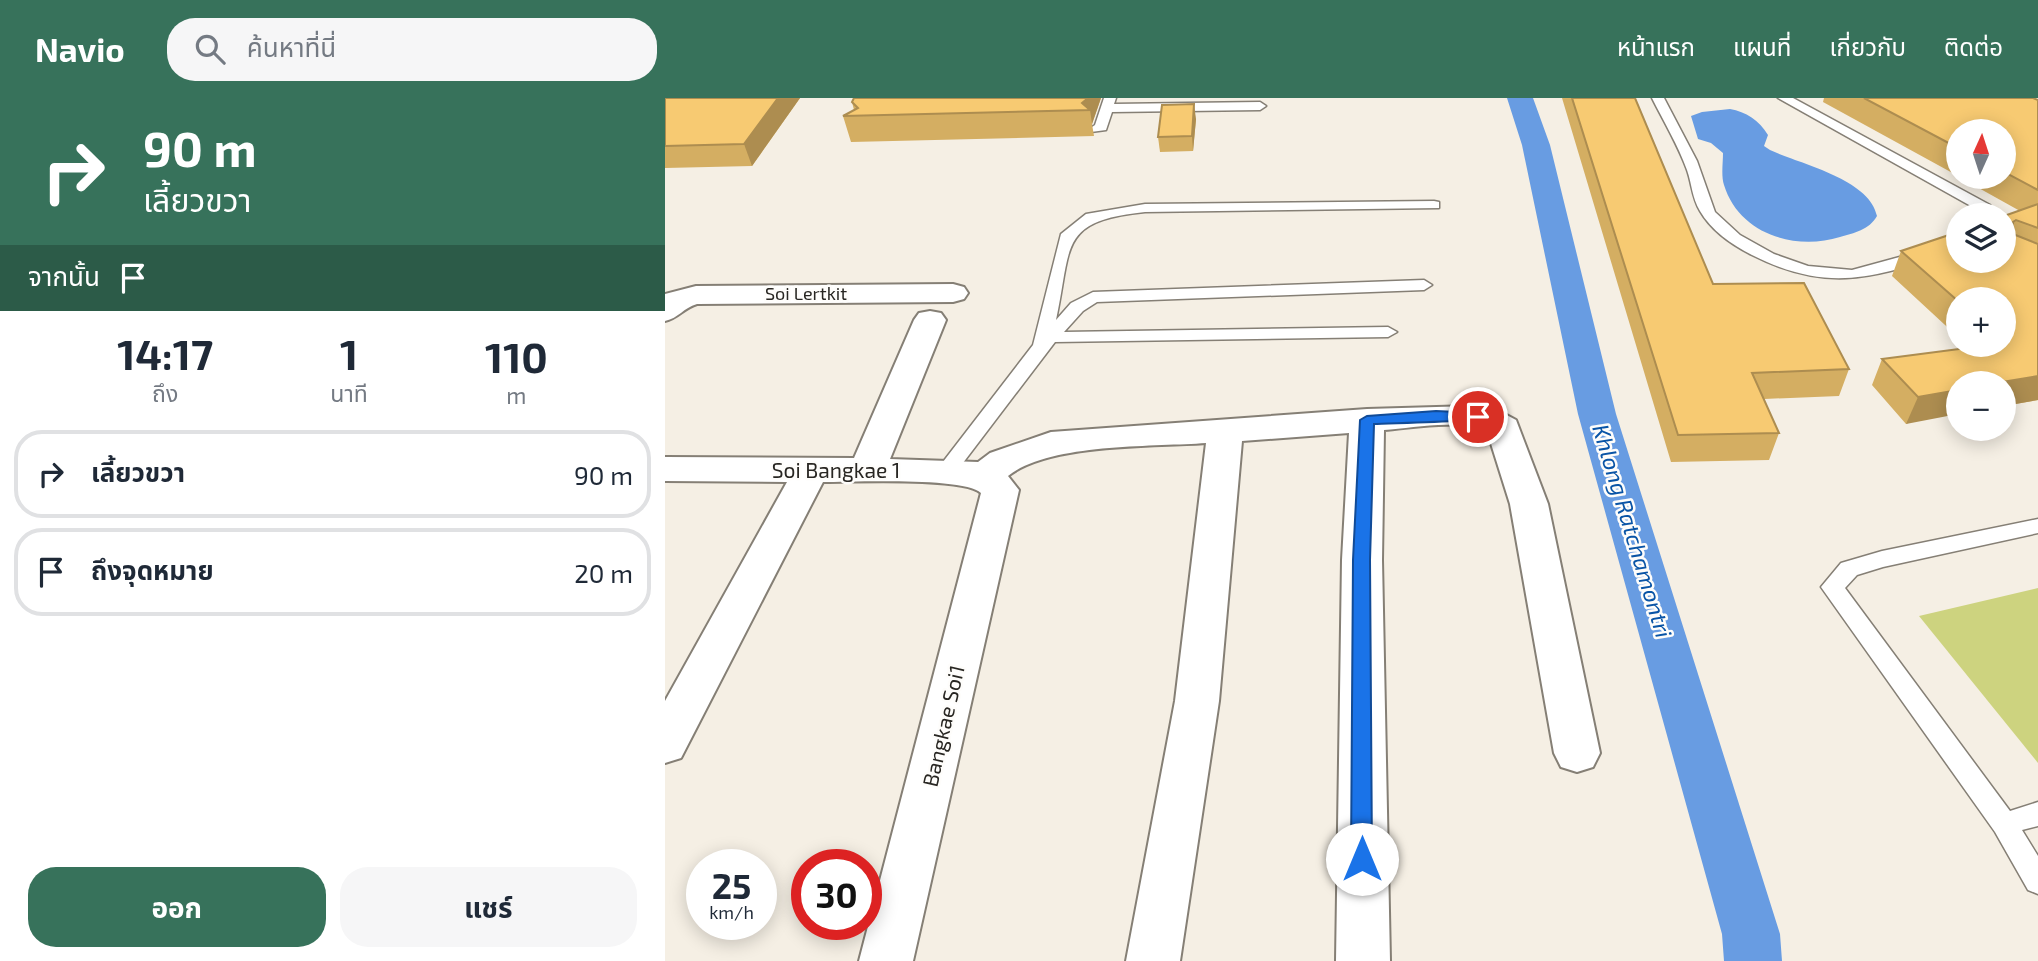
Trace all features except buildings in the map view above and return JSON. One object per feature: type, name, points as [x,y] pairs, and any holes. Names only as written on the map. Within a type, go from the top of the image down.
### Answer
[{"type":"street","name":"Soi Lertkit","points":[[665,312],[674,301],[696,295],[953,293]]},
{"type":"street","points":[[867,470],[930,320]]},
{"type":"street","points":[[993,482],[1003,461],[1051,443],[1367,420],[1465,416],[1495,421],[1504,428],[1529,504],[1577,753]]},
{"type":"street","points":[[1363,961],[1362,560],[1367,420]]},
{"type":"street","points":[[1153,961],[1197,701],[1226,431]]},
{"type":"street","name":"Soi Bangkae 1","points":[[665,469],[946,471],[993,482]]},
{"type":"street","points":[[665,744],[811,471]]},
{"type":"street","name":"Bangkae Soi1","points":[[888,955],[993,482]]},
{"type":"lane","points":[[1658,98],[1694,170],[1701,198],[1710,215],[1728,233],[1762,255],[1838,275],[1859,273],[1946,249]]},
{"type":"lane","points":[[1784,98],[1976,203]]},
{"type":"lane","points":[[1096,129],[1101,127],[1110,103],[1260,106]]},
{"type":"lane","points":[[1047,342],[1063,244],[1073,228],[1087,219],[1114,211],[1145,208],[1434,205]]},
{"type":"lane","points":[[946,471],[1047,342],[1077,307],[1093,297],[1424,285]]},
{"type":"lane","points":[[1047,342],[1388,332]]},
{"type":"lane","points":[[2038,526],[1849,569],[1832,587],[2004,824],[2038,881]]},
{"type":"lane","points":[[2004,824],[2038,814]]},
{"type":"green space","points":[[2038,588],[2038,763],[1919,616]]},
{"type":"water","points":[[1730,109],[1747,115],[1761,125],[1768,135],[1764,146],[1770,150],[1832,174],[1862,192],[1872,203],[1877,216],[1874,221],[1865,228],[1840,237],[1805,242],[1787,240],[1755,227],[1731,202],[1722,174],[1723,153],[1711,143],[1698,139],[1691,116]]},
{"type":"waterway","name":"Khlong Ratchamontri","points":[[1520,98],[1536,145],[1597,414],[1751,934],[1753,961]]},
{"type":"route","points":[[1362,859],[1362,560],[1367,420],[1436,416],[1478,417]]}]
